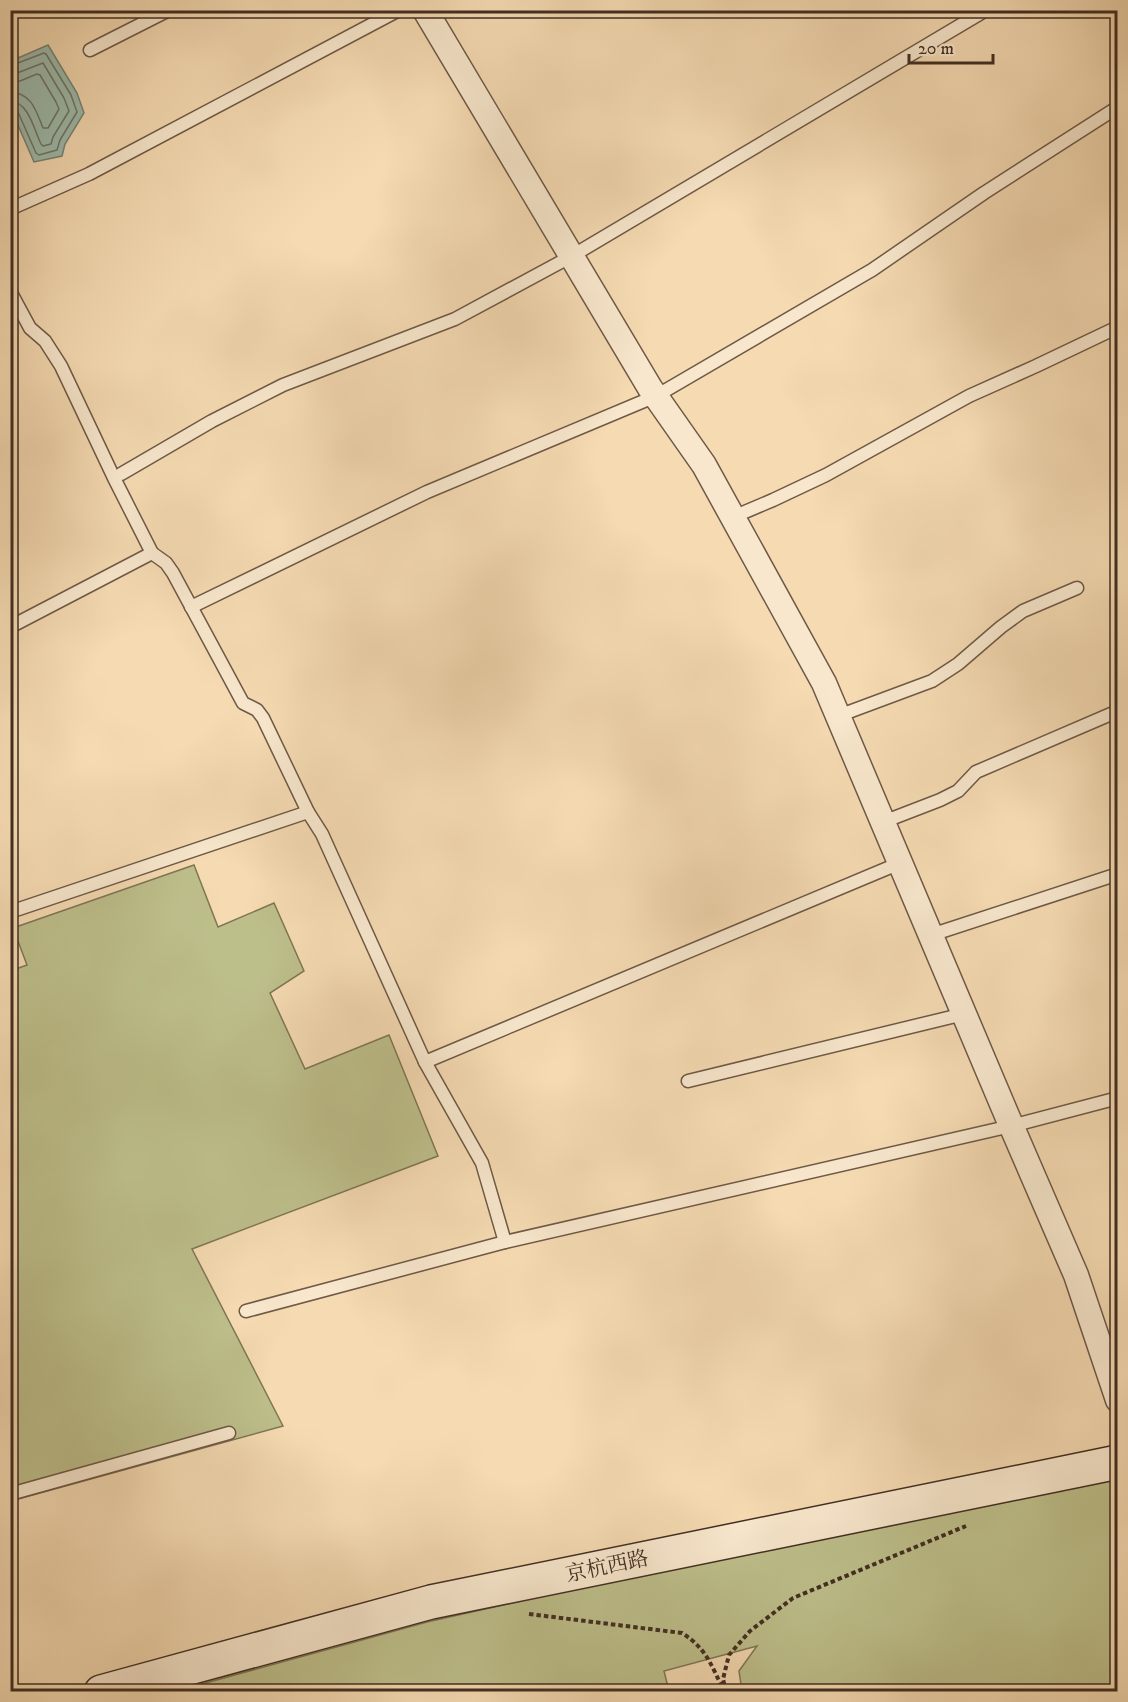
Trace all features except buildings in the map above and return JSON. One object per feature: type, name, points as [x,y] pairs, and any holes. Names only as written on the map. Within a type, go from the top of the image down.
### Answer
[{"type":"main road","name":"京杭西路","points":[[101,1692],[431,1602],[1118,1462]]},
{"type":"street","points":[[425,10],[656,396],[704,465],[824,683],[1076,1275],[1118,1400]]},
{"type":"lane","points":[[90,50],[169,10]]},
{"type":"lane","points":[[10,209],[89,174],[399,10]]},
{"type":"lane","points":[[121,474],[212,421],[283,385],[455,319],[572,256],[986,10]]},
{"type":"lane","points":[[191,606],[427,492],[656,396],[872,270],[984,192],[1118,107]]},
{"type":"lane","points":[[10,291],[30,327],[45,341],[61,366],[152,553],[166,562],[243,703],[256,710],[263,718],[308,812],[322,834],[425,1062],[482,1163],[505,1242]]},
{"type":"lane","points":[[733,518],[826,475],[969,396],[1118,327]]},
{"type":"lane","points":[[10,627],[152,553]]},
{"type":"lane","points":[[838,716],[932,681],[958,664],[1023,611],[1077,588]]},
{"type":"lane","points":[[883,822],[958,791],[976,772],[1118,711]]},
{"type":"lane","points":[[10,912],[308,812]]},
{"type":"lane","points":[[425,1062],[900,862]]},
{"type":"lane","points":[[931,935],[1118,874]]},
{"type":"lane","points":[[688,1081],[964,1014]]},
{"type":"lane","points":[[246,1311],[505,1242],[1011,1126],[1118,1098]]},
{"type":"lane","points":[[10,1494],[228,1433]]},
{"type":"path","points":[[725,1692],[723,1678],[729,1655],[750,1631],[793,1598],[971,1524]]},
{"type":"path","points":[[522,1614],[682,1633],[706,1654],[725,1692]]},
{"type":"green space","points":[[194,865],[218,927],[274,903],[304,971],[270,993],[305,1069],[389,1035],[438,1156],[192,1249],[283,1426],[11,1501],[10,971],[27,965],[13,928]]},
{"type":"green space","points":[[1117,1468],[1117,1691],[742,1691],[739,1671],[757,1646],[664,1671],[669,1691],[173,1692],[427,1622]]},
{"type":"water","points":[[48,45],[77,93],[84,113],[65,144],[62,156],[34,162],[11,109],[11,61]]}]
